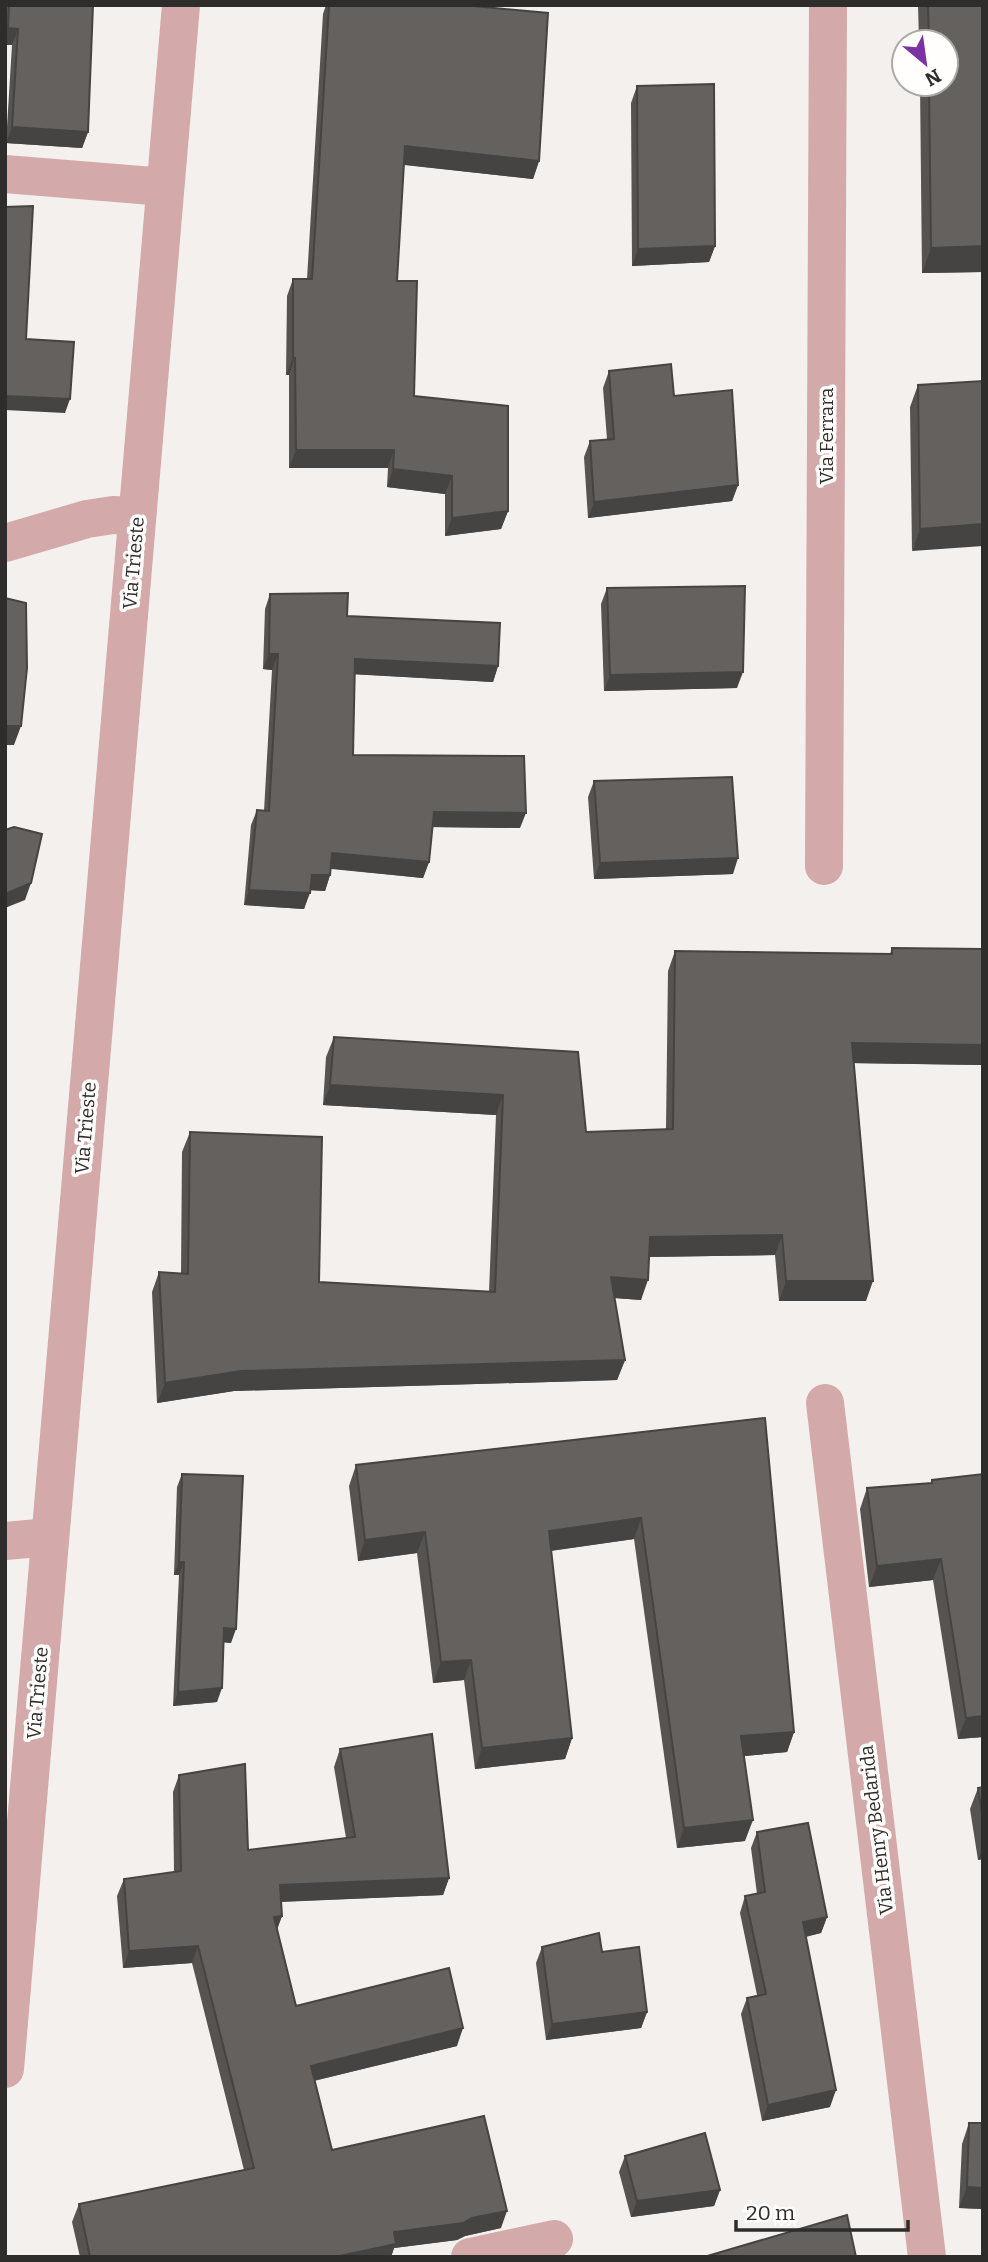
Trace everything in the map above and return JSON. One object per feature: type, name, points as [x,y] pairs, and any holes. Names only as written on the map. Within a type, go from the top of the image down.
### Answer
[{"type":"street","name":"Via Trieste","points":[[5,2068],[181,5]]},
{"type":"street","name":"Via Ferrara","points":[[824,866],[828,5]]},
{"type":"street","points":[[5,174],[165,187]]},
{"type":"street","points":[[5,543],[87,519],[113,515],[137,516]]},
{"type":"street","name":"Via Henry Bedarida","points":[[825,1402],[927,2257]]},
{"type":"street","points":[[5,1541],[50,1537]]},
{"type":"street","points":[[470,2257],[554,2239]]},
{"type":"building","points":[[9,5],[93,5],[88,132],[12,127],[18,29],[8,28]]},
{"type":"building","points":[[329,5],[463,5],[548,13],[539,161],[405,146],[397,281],[417,281],[414,396],[508,406],[508,511],[452,518],[452,476],[393,469],[394,450],[296,450],[293,279],[312,279]]},
{"type":"building","points":[[928,5],[983,5],[983,246],[931,248],[929,98],[960,98],[960,28],[929,28]]},
{"type":"building","points":[[714,84],[715,246],[638,249],[637,86]]},
{"type":"building","points":[[33,206],[26,339],[74,342],[70,399],[5,396],[5,207]]},
{"type":"building","points":[[671,364],[674,396],[732,390],[738,485],[594,502],[590,441],[614,439],[609,371]]},
{"type":"building","points":[[983,381],[983,524],[920,529],[918,385]]},
{"type":"building","points":[[745,586],[743,672],[610,675],[607,588]]},
{"type":"building","points":[[348,593],[347,616],[500,623],[498,666],[355,659],[353,755],[524,756],[526,813],[434,812],[429,862],[332,853],[330,875],[312,875],[310,893],[249,890],[257,810],[269,811],[278,654],[269,654],[270,594]]},
{"type":"building","points":[[5,598],[26,603],[27,668],[21,726],[5,726]]},
{"type":"building","points":[[732,777],[738,858],[600,863],[594,781]]},
{"type":"building","points":[[14,827],[42,834],[31,883],[5,894],[5,830]]},
{"type":"building","points":[[892,948],[983,949],[983,1045],[852,1043],[873,1281],[786,1281],[782,1235],[650,1237],[648,1280],[611,1277],[625,1360],[241,1371],[165,1383],[159,1272],[188,1274],[190,1132],[322,1137],[319,1282],[495,1292],[503,1095],[330,1085],[334,1037],[578,1052],[586,1132],[673,1129],[675,951],[892,954]]},
{"type":"building","points":[[765,1418],[794,1732],[741,1736],[753,1820],[684,1828],[641,1518],[549,1531],[572,1738],[482,1748],[471,1660],[441,1662],[425,1532],[365,1540],[356,1465]]},
{"type":"building","points":[[182,1474],[243,1476],[236,1629],[224,1628],[222,1688],[178,1692],[184,1562],[179,1562]]},
{"type":"building","points":[[983,1474],[983,1716],[966,1718],[941,1559],[877,1566],[867,1488],[932,1483],[932,1480]]},
{"type":"building","points":[[432,1734],[449,1878],[280,1885],[282,1916],[274,1917],[296,2006],[449,1968],[463,2028],[311,2066],[332,2150],[484,2116],[507,2211],[472,2218],[463,2223],[394,2232],[396,2244],[335,2257],[90,2257],[79,2204],[254,2168],[198,1946],[129,1951],[124,1879],[181,1871],[179,1775],[245,1764],[248,1850],[355,1837],[340,1749]]},
{"type":"building","points":[[983,1787],[983,1820],[978,1788]]},
{"type":"building","points":[[808,1823],[827,1917],[803,1922],[836,2090],[768,2105],[747,1998],[766,1994],[745,1896],[765,1892],[757,1832]]},
{"type":"building","points":[[599,1933],[602,1952],[639,1947],[647,2012],[552,2024],[542,1947]]},
{"type":"building","points":[[969,2123],[983,2123],[983,2188],[967,2187]]},
{"type":"building","points":[[705,2133],[720,2190],[637,2201],[625,2156]]},
{"type":"building","points":[[847,2215],[856,2257],[704,2257]]}]
